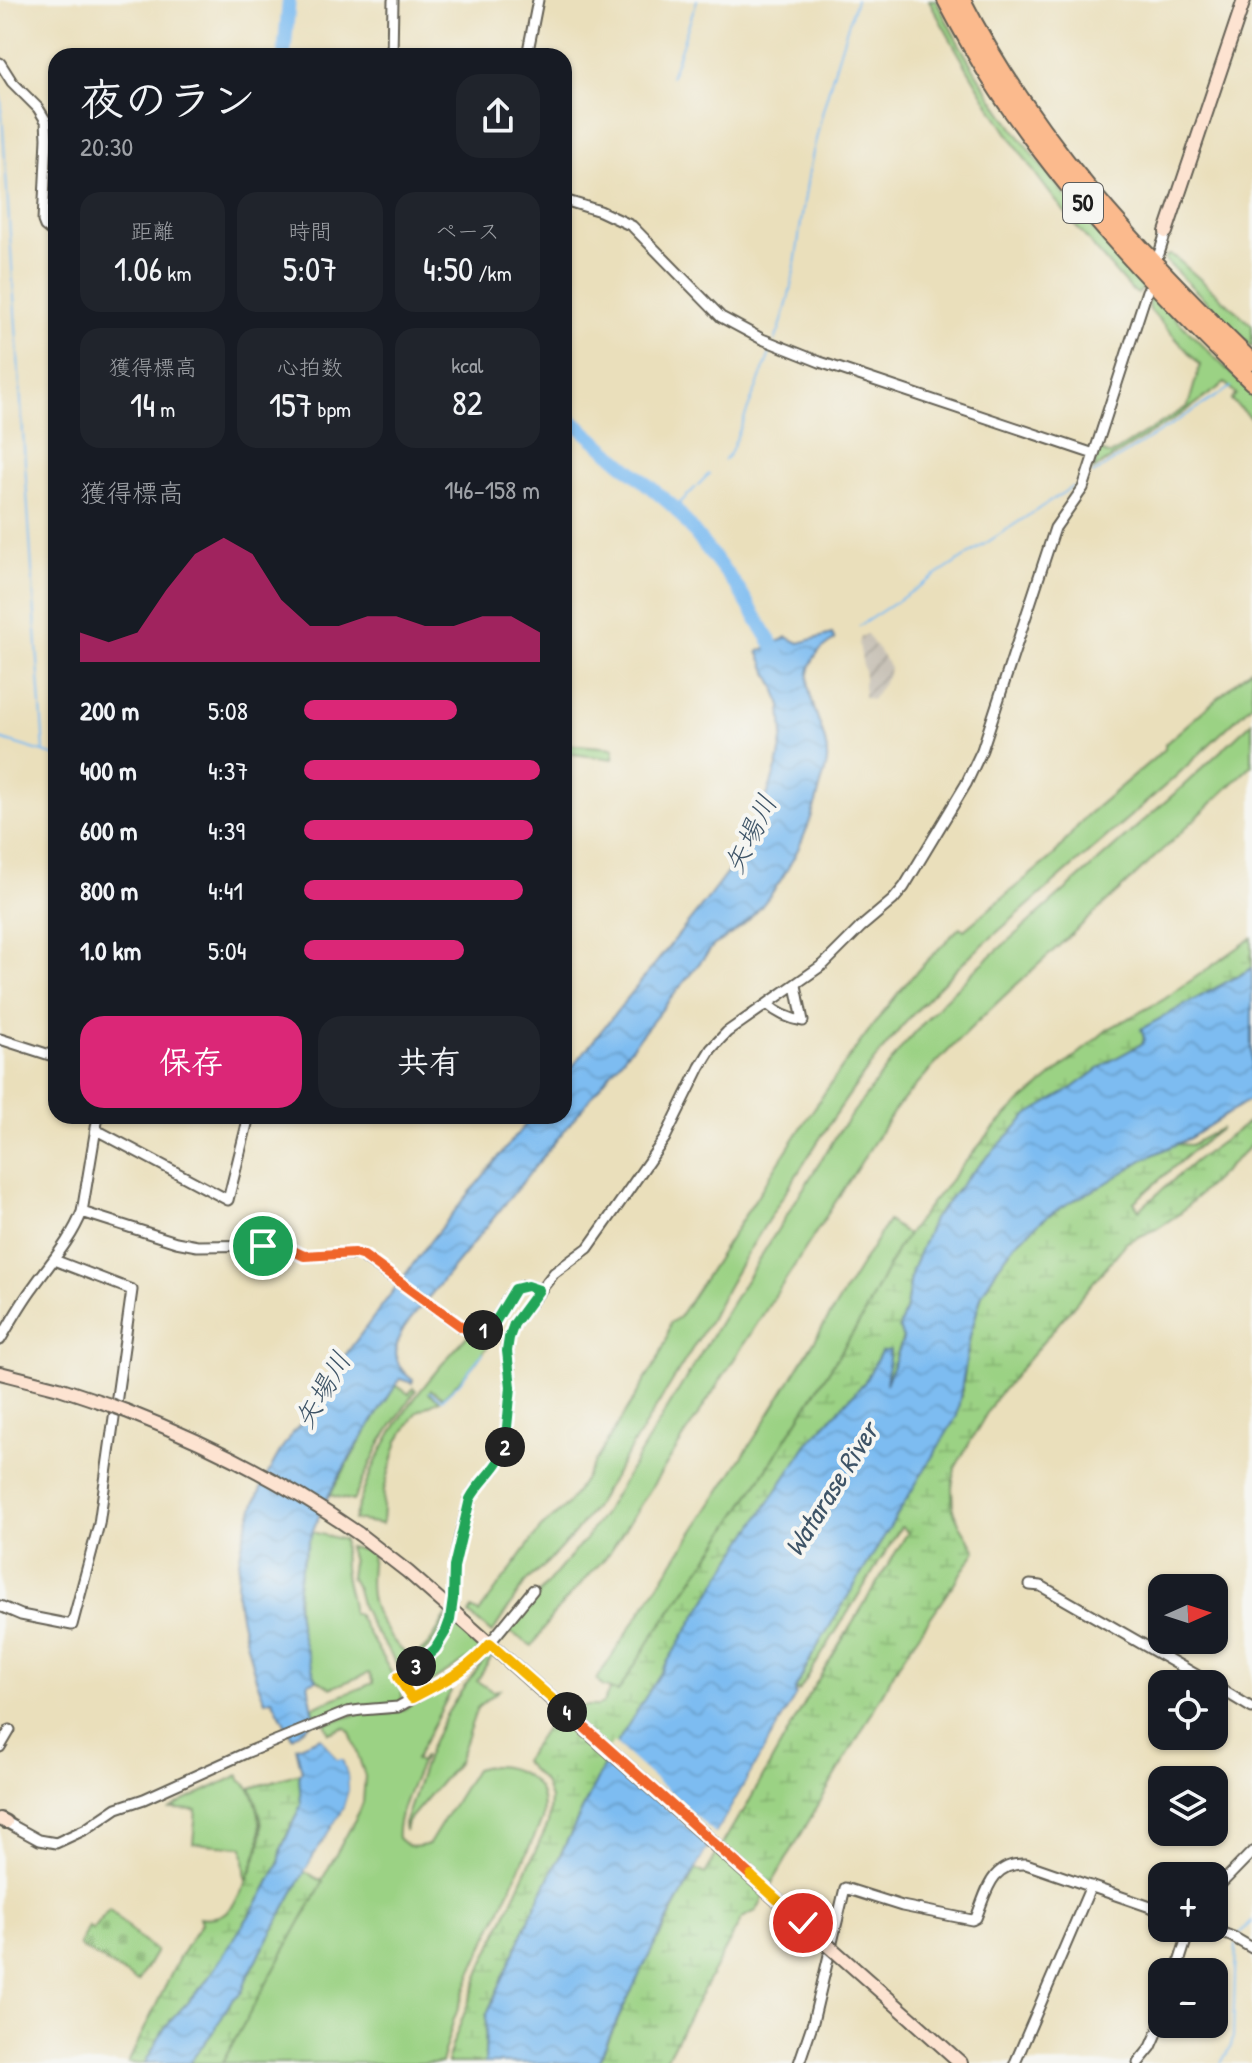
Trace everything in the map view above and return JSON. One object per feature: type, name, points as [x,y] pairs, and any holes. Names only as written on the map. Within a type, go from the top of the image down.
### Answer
[{"type":"highway","name":"50","points":[[946,0],[985,70],[1055,169],[1146,274],[1252,382]]},
{"type":"highway","name":"50","points":[[962,0],[996,63],[1066,163],[1162,272],[1252,362]]},
{"type":"main road","points":[[1166,232],[1244,0]]},
{"type":"main road","points":[[0,1373],[110,1405],[236,1459],[290,1489],[359,1534],[492,1645],[961,2063]]},
{"type":"street","points":[[392,48],[393,0]]},
{"type":"street","points":[[529,48],[538,0]]},
{"type":"street","points":[[0,63],[12,82],[38,108],[46,121],[43,221],[48,228]]},
{"type":"street","points":[[572,202],[632,226],[721,317],[762,339],[820,362],[1094,454]]},
{"type":"street","points":[[1159,254],[1166,232]]},
{"type":"street","points":[[412,1698],[398,1677],[426,1658],[446,1631],[453,1608],[454,1567],[470,1499],[504,1452],[510,1398],[507,1345],[514,1324],[554,1273],[588,1248],[665,1138],[711,1049],[727,1032],[824,964],[893,900],[918,865],[966,784],[986,737],[1055,528],[1083,488],[1147,291]]},
{"type":"street","points":[[767,1004],[794,1020],[803,1021],[796,985]]},
{"type":"street","points":[[0,1039],[48,1054]]},
{"type":"street","points":[[0,1340],[31,1289],[70,1238],[82,1212],[97,1124]]},
{"type":"street","points":[[96,1131],[228,1200],[247,1124]]},
{"type":"street","points":[[82,1212],[197,1246],[281,1245],[304,1256],[354,1253],[364,1256],[462,1327],[474,1331],[494,1324],[515,1289],[527,1286],[539,1290]]},
{"type":"street","points":[[0,1606],[21,1615],[72,1625],[99,1524],[132,1290],[54,1260]]},
{"type":"street","points":[[1030,1585],[1041,1586],[1187,1670]]},
{"type":"street","points":[[3,1820],[39,1840],[56,1843],[86,1829],[117,1808],[347,1712],[398,1707],[475,1661],[492,1645],[533,1590]]},
{"type":"street","points":[[1228,1694],[1252,1708]]},
{"type":"street","points":[[0,1747],[10,1730]]},
{"type":"street","points":[[1228,1877],[1252,1852]]},
{"type":"street","points":[[799,2063],[813,2022],[845,1888],[902,1906],[972,1920],[976,1918],[997,1872],[1011,1864],[1035,1866],[1148,1906]]},
{"type":"street","points":[[1015,2063],[1091,1886]]},
{"type":"street","points":[[1228,1935],[1248,1946]]},
{"type":"street","points":[[1138,2063],[1155,2038]]},
{"type":"shaded area","points":[[867,634],[890,667],[872,700],[864,697],[859,644],[861,637]]},
{"type":"green space","points":[[929,0],[936,0],[980,78],[1030,151],[1144,287],[1138,294],[1130,289],[1092,245],[1032,169],[978,86]]},
{"type":"green space","points":[[1170,255],[1252,325],[1252,347],[1165,260]]},
{"type":"green space","points":[[1150,296],[1252,394],[1252,420],[1231,400],[1236,394],[1225,383],[1093,470],[1099,450],[1110,455],[1188,406],[1200,365],[1150,310]]},
{"type":"green space","points":[[1252,668],[1252,704],[1174,778],[970,956],[921,1005],[878,1055],[763,1228],[594,1508],[574,1534],[527,1580],[492,1633],[469,1614],[472,1609],[479,1613],[541,1528],[566,1506],[582,1483],[657,1361],[670,1323],[679,1317],[818,1103],[877,1020],[909,980],[960,927],[964,930],[1054,855],[1086,816],[1165,749],[1165,744]]},
{"type":"green space","points":[[1252,722],[1252,765],[998,1002],[894,1111],[608,1555],[555,1612],[532,1646],[510,1632],[501,1642],[500,1639],[604,1513],[840,1130],[903,1046],[975,970]]},
{"type":"green space","points":[[572,745],[614,748],[613,759],[572,754]]},
{"type":"green space","points":[[1252,938],[1252,968],[1142,1029],[1143,1043],[1107,1063],[1073,1088],[912,1270],[906,1308],[899,1328],[903,1338],[884,1390],[890,1351],[881,1352],[864,1383],[807,1444],[607,1759],[486,2016],[485,2063],[447,2063],[484,1962],[548,1824],[550,1799],[544,1782],[523,1761],[552,1719],[565,1720],[583,1706],[603,1703],[610,1689],[618,1692],[774,1458],[861,1320],[897,1249],[993,1129],[1108,1029],[1163,1000]]},
{"type":"green space","points":[[1252,1120],[1252,1144],[1179,1214],[1127,1242],[995,1399],[955,1468],[952,1488],[953,1510],[976,1551],[898,1665],[756,1911],[742,1918],[664,2063],[598,2063],[637,1978],[696,1869],[705,1874],[908,1532],[901,1527],[799,1691],[795,1690],[961,1398],[970,1336],[982,1294],[998,1267],[1015,1244],[1045,1218],[1070,1202],[1174,1144],[1191,1145],[1222,1128],[1134,1202],[1139,1210],[1195,1161]]},
{"type":"green space","points":[[888,1221],[908,1235],[897,1249],[861,1320],[774,1458],[618,1692],[602,1686],[597,1679],[761,1428]]},
{"type":"green space","points":[[500,1324],[482,1354],[452,1389],[443,1397],[431,1390],[429,1393],[440,1400],[418,1411],[398,1441],[384,1490],[382,1524],[354,1520],[373,1467],[415,1398],[469,1334],[486,1334]]},
{"type":"green space","points":[[396,1385],[409,1394],[413,1388],[416,1390],[381,1442],[353,1501],[330,1495],[363,1437]]},
{"type":"green space","points":[[312,1532],[344,1540],[344,1570],[352,1614],[357,1614],[402,1691],[400,1702],[315,1721],[313,1707],[373,1683],[369,1673],[331,1688],[317,1679],[310,1666],[301,1639],[298,1595],[302,1564]]},
{"type":"green space","points":[[348,1547],[372,1552],[370,1580],[375,1612],[387,1633],[406,1653],[412,1655],[424,1649],[448,1614],[430,1647],[401,1670],[362,1608],[350,1577],[352,1562]]},
{"type":"green space","points":[[461,1624],[483,1647],[420,1689],[411,1688],[407,1677],[435,1655]]},
{"type":"green space","points":[[490,1653],[493,1655],[477,1681],[492,1691],[499,1690],[477,1708],[458,1762],[407,1822],[405,1831],[404,1823],[439,1729],[458,1695]]},
{"type":"green space","points":[[444,1685],[451,1691],[415,1760],[420,1762],[424,1756],[403,1808],[398,1838],[412,1847],[429,1844],[475,1769],[483,1767],[510,1768],[526,1776],[538,1788],[543,1808],[542,1820],[473,1969],[441,2063],[222,2063],[363,1802],[365,1776],[350,1732],[345,1727],[329,1733],[325,1723],[362,1713],[390,1714]]},
{"type":"green space","points":[[299,1773],[301,1805],[282,1846],[279,1864],[262,1896],[205,1983],[166,2026],[145,2063],[128,2063],[179,1958],[201,1923],[199,1917],[215,1917],[225,1913],[240,1895],[251,1873],[262,1830],[251,1788]]},
{"type":"green space","points":[[239,1775],[253,1794],[260,1827],[257,1853],[246,1882],[243,1847],[193,1843],[196,1810],[171,1809]]},
{"type":"green space","points":[[305,1871],[323,1882],[222,2063],[189,2063],[216,2028],[231,2001],[242,1992]]},
{"type":"green space","points":[[109,1909],[156,1951],[138,1982],[79,1946],[88,1926],[92,1930]]},
{"type":"water","points":[[832,634],[835,640],[816,655],[810,668],[810,695],[823,735],[826,766],[804,836],[767,899],[733,933],[714,945],[572,1121],[572,1067],[705,902],[736,861],[752,833],[778,763],[783,735],[781,706],[758,652],[787,637],[799,643]]},
{"type":"water","name":"Watarase River","points":[[1252,968],[1252,1098],[1190,1138],[1146,1158],[1045,1218],[1015,1244],[998,1267],[982,1294],[970,1336],[957,1416],[813,1654],[795,1690],[796,1695],[642,1969],[598,2063],[485,2063],[486,2016],[607,1759],[807,1444],[864,1383],[881,1352],[890,1350],[886,1384],[903,1339],[899,1328],[906,1308],[912,1270],[933,1219],[966,1179],[1029,1114],[1143,1043],[1141,1029]]},
{"type":"water","points":[[525,1124],[569,1124],[401,1334],[398,1362],[413,1380],[412,1383],[400,1379],[367,1429],[334,1486],[307,1546],[297,1604],[303,1643],[317,1680],[308,1683],[315,1721],[292,1737],[272,1699],[265,1701],[243,1628],[238,1601],[238,1574],[249,1518],[282,1448],[319,1399],[326,1381],[431,1240]]},
{"type":"water","points":[[321,1737],[337,1759],[342,1758],[348,1775],[349,1790],[343,1810],[314,1855],[242,1992],[231,2001],[216,2028],[189,2063],[145,2063],[166,2026],[205,1983],[262,1896],[279,1864],[282,1847],[301,1805],[299,1773],[302,1772],[296,1747]]},
{"type":"pier","points":[[799,1691],[799,1697],[700,1871],[696,1869],[709,1846],[606,1754],[613,1742],[716,1834]]},
{"type":"pier","points":[[324,1735],[338,1755],[346,1756],[353,1790],[347,1811],[309,1873],[305,1871],[343,1810],[349,1790],[343,1759],[337,1759],[321,1737]]},
{"type":"waterway","name":"矢場川","points":[[285,48],[289,0]]},
{"type":"waterway","points":[[671,77],[697,0]]},
{"type":"waterway","points":[[775,341],[793,279],[818,129],[856,0]]},
{"type":"waterway","points":[[0,83],[44,752]]},
{"type":"waterway","points":[[724,460],[730,454],[773,346]]},
{"type":"waterway","points":[[1093,474],[1231,387]]},
{"type":"waterway","name":"矢場川","points":[[572,421],[675,508],[738,588],[782,660]]},
{"type":"waterway","points":[[675,508],[709,474]]},
{"type":"waterway","points":[[859,626],[1072,487]]},
{"type":"waterway","points":[[0,739],[48,754]]},
{"type":"waterway","points":[[1,1330],[8,1318]]},
{"type":"waterway","points":[[430,1392],[442,1399],[483,1353]]},
{"type":"waterway","points":[[1239,1934],[1252,1921]]},
{"type":"waterway","points":[[1221,2063],[1233,2037],[1236,1944]]},
{"type":"route","points":[[263,1246],[281,1245],[295,1253],[313,1257],[354,1253],[364,1256],[462,1327],[474,1331],[494,1324],[515,1289],[527,1286],[539,1290],[514,1324],[507,1345],[510,1398],[506,1445],[499,1461],[470,1499],[458,1543],[453,1608],[446,1631],[426,1658],[398,1677],[412,1698],[458,1673],[475,1661],[490,1644],[803,1923]]}]
